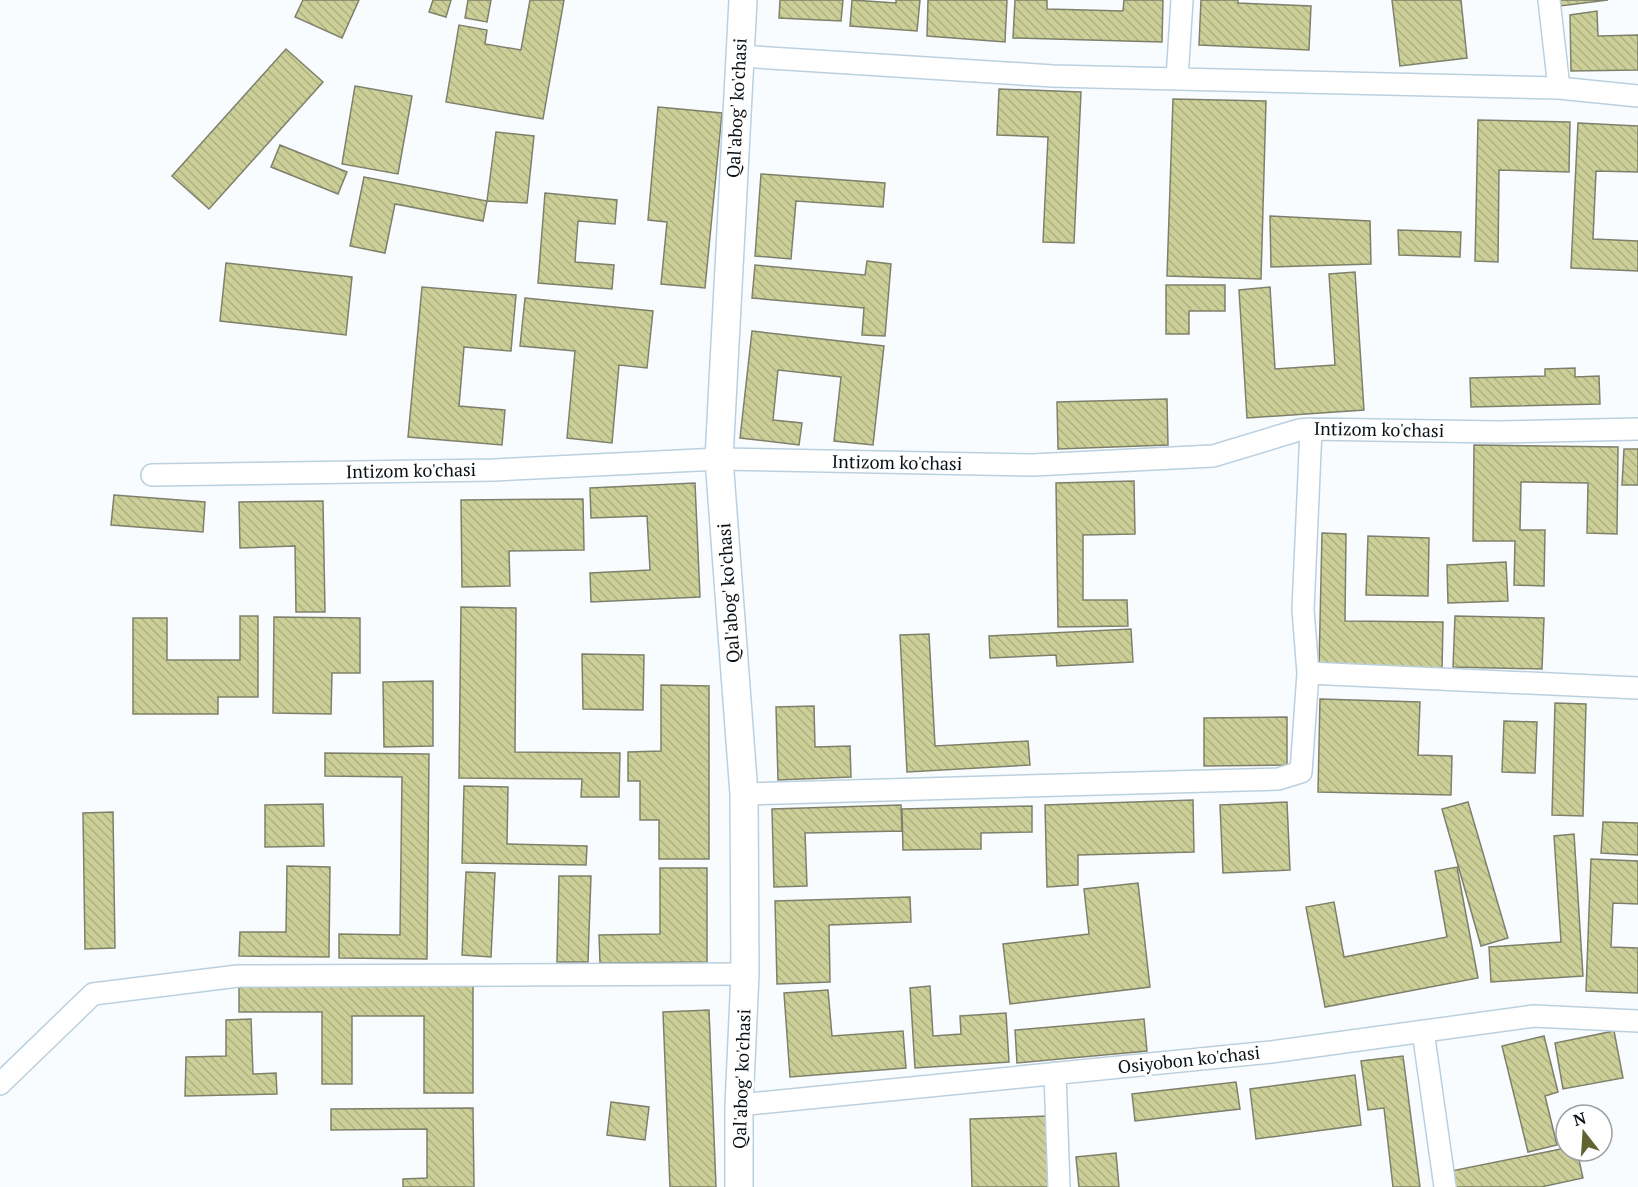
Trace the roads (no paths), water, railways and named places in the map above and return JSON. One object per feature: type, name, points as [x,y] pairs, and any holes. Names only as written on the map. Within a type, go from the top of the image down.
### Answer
[{"type":"street","name":"Qal'abog' ko'chasi","points":[[739,1187],[745,974],[744,794],[719,459],[743,0]]},
{"type":"street","points":[[1177,79],[1182,0]]},
{"type":"street","points":[[1549,0],[1559,88]]},
{"type":"street","points":[[740,56],[1053,76],[1559,88],[1638,96]]},
{"type":"street","points":[[744,794],[1278,779],[1301,772],[1308,673],[1303,610],[1311,429]]},
{"type":"street","name":"Intizom ko'chasi","points":[[152,476],[494,470],[719,459],[1033,465],[1213,456],[1299,430],[1311,429],[1497,432],[1638,429]]},
{"type":"street","points":[[1308,673],[1638,688]]},
{"type":"street","points":[[0,1084],[93,994],[238,976],[745,974]]},
{"type":"street","name":"Osiyobon ko'chasi","points":[[740,1105],[1271,1052],[1534,1016],[1638,1021]]},
{"type":"street","points":[[1423,1031],[1445,1187]]},
{"type":"street","points":[[1055,1073],[1059,1187]]}]
